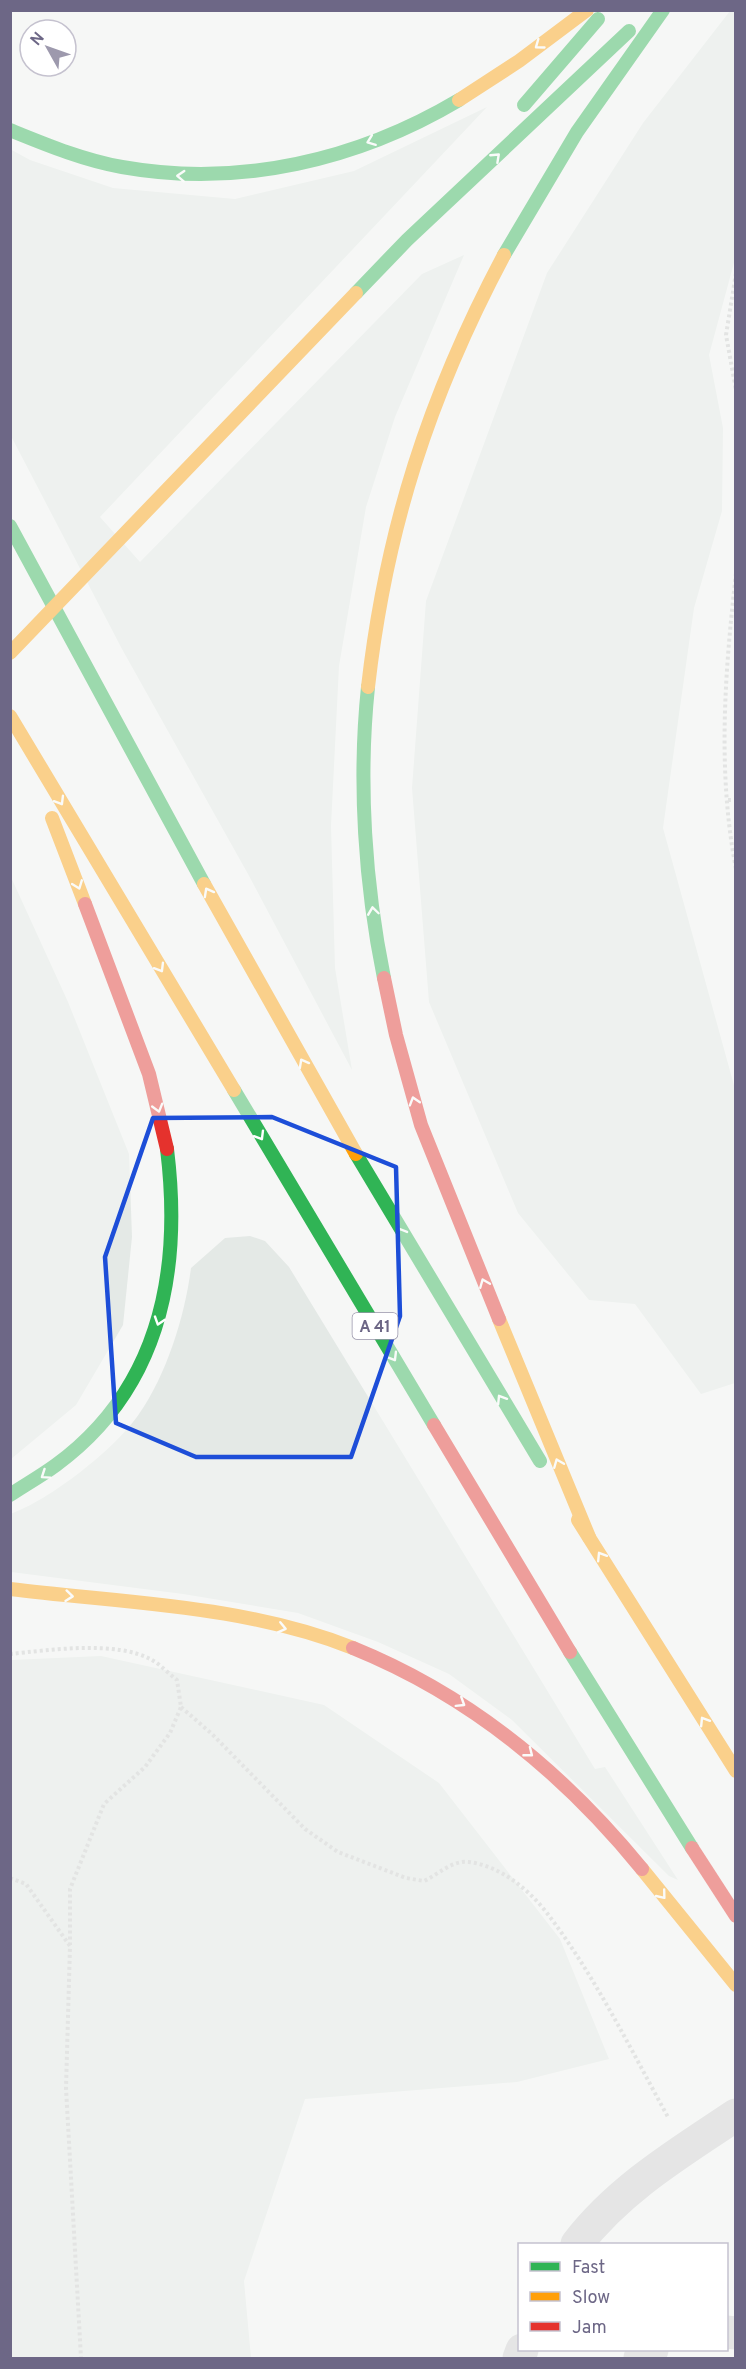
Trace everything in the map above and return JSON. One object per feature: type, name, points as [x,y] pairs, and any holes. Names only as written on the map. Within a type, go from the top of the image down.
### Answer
[{"type":"highway","points":[[10,130],[69,155],[136,171],[208,177],[276,170],[341,152],[414,123],[449,106],[587,10]]},
{"type":"highway","points":[[514,116],[605,10]]},
{"type":"highway","points":[[407,240],[651,10]]},
{"type":"highway","points":[[589,1537],[444,1186],[412,1096],[387,991],[368,876],[364,777],[366,713],[388,558],[417,454],[450,368],[503,256],[531,206],[571,140],[663,10]]},
{"type":"highway","points":[[10,653],[407,240],[499,134]]},
{"type":"highway","points":[[10,526],[87,673],[315,1085],[458,1331],[735,1771]]},
{"type":"highway","name":"A 41","points":[[10,716],[611,1720],[735,1916]]},
{"type":"highway","points":[[10,1495],[51,1471],[77,1449],[101,1425],[134,1380],[164,1305],[171,1268],[174,1221],[173,1191],[166,1137],[141,1052],[19,733]]},
{"type":"highway","points":[[10,1589],[177,1608],[283,1628],[344,1645],[415,1674],[483,1717],[547,1767],[616,1837],[735,1985]]},
{"type":"street","points":[[588,2239],[620,2197],[735,2115]]},
{"type":"path","points":[[735,273],[726,335],[735,390]]},
{"type":"path","points":[[735,573],[726,662],[724,756],[735,869]]},
{"type":"path","points":[[728,800],[735,800]]},
{"type":"path","points":[[10,1654],[71,1648],[115,1650],[151,1659],[177,1680],[181,1707],[170,1733],[145,1767],[104,1804],[70,1889],[66,2088],[81,2358]]},
{"type":"path","points":[[181,1707],[212,1734],[305,1829],[338,1852],[406,1878],[424,1881],[452,1863],[467,1862],[496,1869],[511,1879],[549,1915],[601,1998],[686,2148]]},
{"type":"path","points":[[10,1878],[26,1884],[70,1946]]},
{"type":"highlighted area","points":[[272,1117],[396,1167],[400,1316],[351,1457],[196,1457],[116,1423],[105,1257],[153,1118]]},
{"type":"shaded area","points":[[730,11],[736,11],[735,259],[709,355],[723,428],[722,511],[694,608],[663,828],[735,1089],[735,1383],[701,1394],[635,1304],[589,1300],[518,1213],[429,1002],[412,788],[426,601],[547,273],[643,123]]},
{"type":"shaded area","points":[[487,107],[100,517],[140,562],[422,274],[464,255],[395,417],[366,507],[339,666],[331,826],[335,968],[352,1070],[248,874],[122,649],[11,436],[10,149],[30,160],[113,188],[235,199],[354,171]]},
{"type":"shaded area","points":[[10,875],[68,1002],[129,1154],[132,1237],[123,1325],[76,1405],[11,1459]]},
{"type":"shaded area","points":[[250,1236],[265,1241],[289,1267],[595,1769],[605,1767],[678,1880],[669,1876],[512,1720],[449,1674],[378,1642],[298,1613],[183,1594],[11,1572],[10,1514],[62,1486],[98,1457],[128,1428],[149,1398],[166,1363],[184,1305],[191,1268],[225,1238]]},
{"type":"shaded area","points":[[101,1656],[324,1705],[439,1783],[560,1939],[609,2059],[517,2082],[305,2099],[244,2281],[251,2358],[11,2358],[11,1660]]},
{"type":"traffic: fast","points":[[504,255],[577,132],[663,10]]},
{"type":"traffic: fast","points":[[524,105],[598,19]]},
{"type":"traffic: fast","points":[[356,293],[407,240],[629,31]]},
{"type":"traffic: fast","points":[[10,130],[65,152],[108,164],[166,173],[210,174],[254,171],[297,164],[339,153],[380,139],[459,100]]},
{"type":"traffic: fast","points":[[10,526],[204,884]]},
{"type":"traffic: fast","points":[[368,687],[364,759],[365,833],[372,907],[384,978]]},
{"type":"traffic: fast","points":[[234,1090],[434,1425]]},
{"type":"traffic: fast","points":[[10,1495],[56,1465],[92,1434],[120,1400],[141,1363],[156,1324],[166,1282],[171,1239],[171,1194],[167,1149]]},
{"type":"traffic: fast","points":[[356,1154],[540,1461]]},
{"type":"traffic: fast","points":[[570,1652],[692,1848]]},
{"type":"traffic: slow","points":[[459,100],[519,61],[587,10]]},
{"type":"traffic: slow","points":[[368,687],[386,573],[415,465],[454,360],[504,255]]},
{"type":"traffic: slow","points":[[10,653],[356,293]]},
{"type":"traffic: slow","points":[[10,716],[234,1090]]},
{"type":"traffic: slow","points":[[52,818],[85,904]]},
{"type":"traffic: slow","points":[[204,884],[356,1154]]},
{"type":"traffic: slow","points":[[499,1319],[589,1537]]},
{"type":"traffic: slow","points":[[578,1520],[736,1771]]},
{"type":"traffic: slow","points":[[10,1589],[140,1602],[227,1614],[312,1634],[353,1648]]},
{"type":"traffic: slow","points":[[642,1869],[736,1985]]},
{"type":"traffic: jam","points":[[85,904],[149,1074],[167,1149]]},
{"type":"traffic: jam","points":[[384,978],[396,1035],[421,1125],[499,1319]]},
{"type":"traffic: jam","points":[[434,1425],[570,1652]]},
{"type":"traffic: jam","points":[[353,1648],[436,1689],[475,1713],[511,1740],[580,1800],[642,1869]]},
{"type":"traffic: jam","points":[[692,1848],[736,1916]]}]
